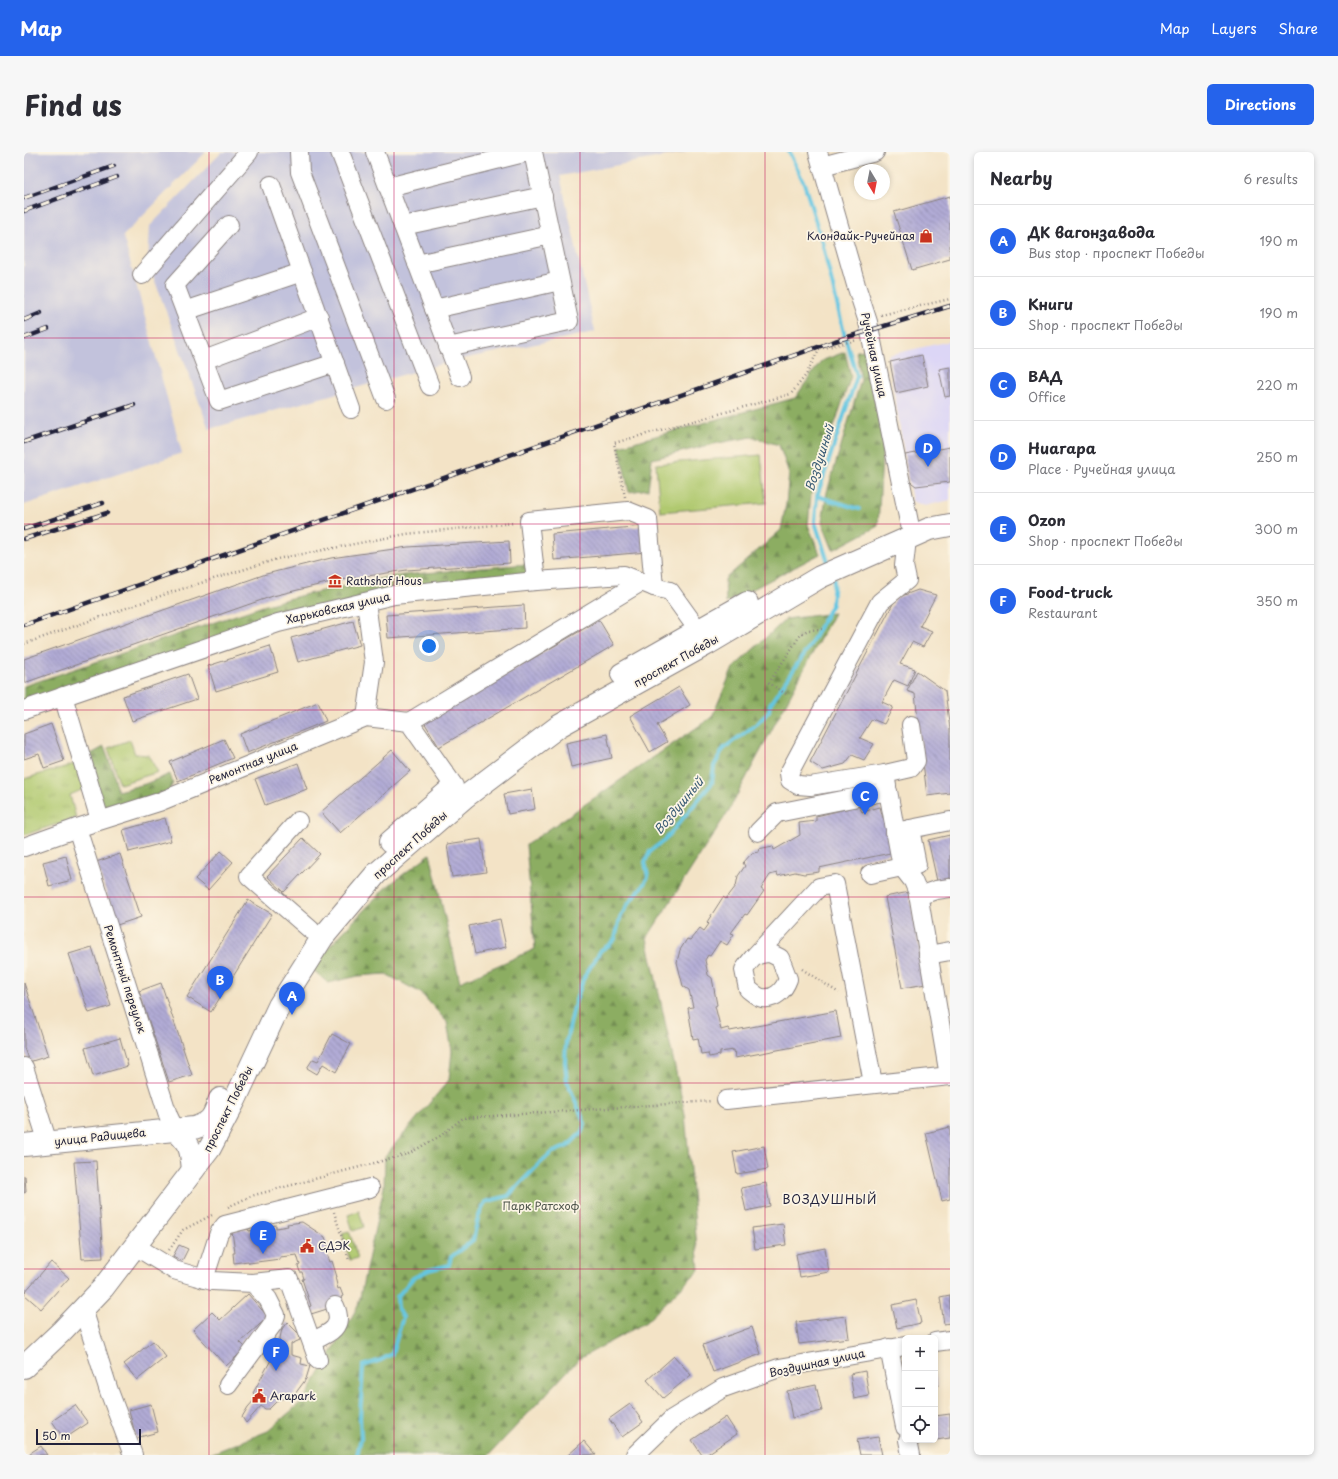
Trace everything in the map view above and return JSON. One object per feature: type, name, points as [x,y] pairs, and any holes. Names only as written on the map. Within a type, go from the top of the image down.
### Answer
[{"type":"main road","name":"проспект Победы","points":[[24,1367],[103,1288],[210,1148],[235,1100],[279,1006],[322,938],[376,874],[465,797],[558,726],[703,637],[818,571],[950,511]]},
{"type":"main road","name":"проспект Победы","points":[[908,530],[929,529],[950,525]]},
{"type":"main road","name":"проспект Победы","points":[[214,1113],[268,997],[289,962],[311,930],[338,896],[374,857],[454,786],[551,714],[703,637]]},
{"type":"main road","name":"улица Радищева","points":[[24,1145],[194,1128],[204,1125],[211,1120],[214,1113]]},
{"type":"main road","points":[[175,1130],[186,1139],[191,1152],[193,1170]]},
{"type":"street","points":[[142,275],[249,152]]},
{"type":"street","points":[[299,152],[300,172],[386,399]]},
{"type":"street","points":[[340,152],[430,386]]},
{"type":"street","points":[[375,152],[460,377]]},
{"type":"street","points":[[388,187],[528,152]]},
{"type":"street","points":[[448,347],[569,321],[533,152]]},
{"type":"street","points":[[820,159],[876,152]]},
{"type":"street","name":"Ручейная улица","points":[[820,159],[867,318],[908,530],[904,566],[907,580],[880,602],[789,773],[790,780],[798,785],[810,786],[887,782]]},
{"type":"street","points":[[271,185],[351,409]]},
{"type":"street","points":[[403,226],[542,196]]},
{"type":"street","points":[[229,225],[176,285],[219,401],[335,363]]},
{"type":"street","points":[[417,264],[551,235]]},
{"type":"street","points":[[185,311],[302,272]]},
{"type":"street","points":[[434,309],[560,281]]},
{"type":"street","points":[[204,360],[318,317]]},
{"type":"street","points":[[454,786],[409,722],[648,585],[648,519],[628,511],[529,521],[536,581]]},
{"type":"street","name":"Харьковская улица","points":[[24,710],[278,623],[394,595],[536,581],[624,575],[670,592],[703,637]]},
{"type":"street","points":[[366,602],[374,662],[366,717]]},
{"type":"street","points":[[63,696],[100,820]]},
{"type":"street","name":"Ремонтная улица","points":[[24,847],[100,820],[159,802],[366,717],[409,722]]},
{"type":"street","points":[[758,832],[777,814],[887,782],[911,768],[916,761],[911,725]]},
{"type":"street","points":[[726,1100],[949,1076],[918,896],[913,881],[903,831],[887,782]]},
{"type":"street","points":[[298,821],[249,876],[311,930]]},
{"type":"street","points":[[903,831],[950,821]]},
{"type":"street","name":"Ремонтный переулок","points":[[77,828],[168,1115],[175,1130]]},
{"type":"street","points":[[870,874],[910,866]]},
{"type":"street","points":[[753,958],[819,887],[835,884],[873,1083]]},
{"type":"street","points":[[918,896],[936,890],[950,888]]},
{"type":"street","points":[[928,955],[950,951]]},
{"type":"street","points":[[24,1067],[48,1143]]},
{"type":"street","points":[[204,1279],[219,1233],[225,1226],[370,1188]]},
{"type":"street","points":[[135,1246],[174,1270],[212,1281],[253,1283],[289,1278],[318,1360]]},
{"type":"street","points":[[228,1385],[273,1324],[276,1315],[268,1299],[253,1283]]},
{"type":"street","points":[[312,1341],[333,1330],[338,1321],[335,1306]]},
{"type":"street","points":[[83,1309],[108,1391],[133,1455]]},
{"type":"street","points":[[938,1342],[950,1340]]},
{"type":"street","points":[[897,1347],[903,1407]]},
{"type":"street","name":"Воздушная улица","points":[[643,1452],[672,1419],[723,1388],[779,1368],[897,1347]]},
{"type":"street","points":[[909,1443],[911,1455]]},
{"type":"path","points":[[867,318],[950,299]]},
{"type":"path","points":[[628,511],[614,443],[790,394],[806,375],[819,349],[855,339]]},
{"type":"path","points":[[24,644],[169,593],[277,559],[406,534],[529,521]]},
{"type":"path","points":[[786,694],[769,683],[801,634],[808,630],[822,629]]},
{"type":"path","points":[[798,966],[858,1006]]},
{"type":"path","points":[[222,1210],[251,1196],[408,1154],[440,1136],[463,1118],[726,1100]]},
{"type":"path","points":[[330,1198],[348,1260]]},
{"type":"path","points":[[161,1262],[183,1230],[215,1213]]},
{"type":"shaded area","points":[[24,152],[206,152],[123,236],[182,453],[24,505]]},
{"type":"shaded area","points":[[222,152],[687,152],[560,176],[595,332],[452,361],[209,429],[148,262],[150,226]]},
{"type":"shaded area","points":[[950,341],[950,500],[925,506],[912,501],[888,355]]},
{"type":"green space","points":[[864,350],[883,440],[878,526],[833,550],[822,522],[827,492],[861,380],[856,351]]},
{"type":"green space","points":[[845,352],[851,376],[811,495],[808,525],[820,554],[726,603],[725,579],[781,530],[786,504],[789,473],[779,445],[752,437],[718,443],[652,459],[648,489],[629,492],[619,446],[795,398],[821,361]]},
{"type":"green space","points":[[761,455],[766,503],[660,512],[656,464]]},
{"type":"green space","points":[[527,564],[528,577],[394,589],[24,703],[24,686],[266,605],[303,595],[392,576]]},
{"type":"green space","name":"Парк Ратсхоф","points":[[834,613],[729,810],[647,938],[685,1114],[699,1270],[646,1322],[579,1359],[489,1455],[208,1455],[268,1431],[305,1399],[358,1306],[384,1187],[385,1156],[449,1080],[452,1051],[447,1022],[421,993],[386,974],[358,976],[328,983],[312,969],[329,947],[384,889],[430,854],[460,982],[535,949],[526,845],[712,717],[733,668],[786,619]]},
{"type":"green space","points":[[130,740],[135,754],[148,755],[158,772],[120,784],[108,748]]},
{"type":"green space","points":[[104,747],[113,771],[118,791],[145,784],[170,774],[173,783],[169,791],[117,808],[104,810],[85,757]]},
{"type":"green space","points":[[78,763],[84,789],[70,795],[76,818],[24,835],[24,779]]},
{"type":"green space","points":[[359,1211],[364,1227],[353,1231],[348,1215]]},
{"type":"green space","points":[[349,1231],[358,1258],[350,1260],[342,1233]]},
{"type":"building","name":"Клондайк-Ручейная","points":[[950,196],[950,259],[912,270],[894,212]]},
{"type":"building","points":[[922,355],[928,386],[896,393],[890,362]]},
{"type":"building","points":[[950,367],[950,396],[945,397],[939,369]]},
{"type":"building","points":[[950,447],[950,482],[916,486],[908,480],[905,455]]},
{"type":"building","points":[[645,526],[647,552],[554,560],[552,534]]},
{"type":"building","points":[[509,541],[510,563],[407,570],[335,581],[273,596],[24,683],[24,659],[266,574],[331,558],[408,547]]},
{"type":"building","points":[[918,590],[936,595],[920,626],[932,631],[923,647],[912,642],[900,664],[915,669],[908,686],[894,680],[882,702],[893,707],[884,724],[872,719],[860,738],[874,744],[864,760],[852,755],[845,764],[823,770],[810,762],[896,598]]},
{"type":"building","points":[[524,605],[525,628],[388,638],[386,615]]},
{"type":"building","points":[[599,620],[614,645],[439,747],[424,722]]},
{"type":"building","points":[[353,621],[360,645],[298,662],[291,638]]},
{"type":"building","points":[[270,646],[278,672],[216,691],[208,666]]},
{"type":"building","points":[[917,671],[945,691],[950,730],[950,793],[927,796],[915,694],[907,691]]},
{"type":"building","points":[[188,674],[197,699],[132,721],[123,696]]},
{"type":"building","points":[[679,687],[690,705],[657,725],[667,742],[650,752],[630,716]]},
{"type":"building","points":[[318,702],[326,721],[247,753],[240,734]]},
{"type":"building","points":[[51,724],[64,761],[44,768],[39,754],[24,759],[24,734]]},
{"type":"building","points":[[607,734],[612,758],[571,767],[566,743]]},
{"type":"building","points":[[224,739],[233,758],[178,781],[170,762]]},
{"type":"building","points":[[392,750],[410,771],[340,833],[321,812]]},
{"type":"building","points":[[298,763],[307,789],[265,805],[255,779]]},
{"type":"building","points":[[532,789],[535,809],[508,814],[504,794]]},
{"type":"building","points":[[859,806],[862,812],[880,807],[883,818],[887,817],[895,852],[819,868],[819,872],[804,874],[795,872],[778,876],[777,873],[770,875],[761,889],[764,891],[747,915],[745,914],[731,933],[734,934],[727,945],[720,941],[710,956],[708,955],[705,960],[708,975],[712,978],[717,1005],[715,1006],[721,1030],[728,1028],[730,1031],[836,1011],[841,1038],[735,1058],[734,1050],[720,1052],[720,1055],[709,1057],[708,1053],[701,1054],[698,1038],[693,1039],[688,1008],[693,1007],[689,990],[683,986],[677,962],[680,950],[687,939],[690,940],[700,928],[704,931],[709,924],[707,922],[723,897],[726,899],[736,886],[738,876],[745,866],[743,863],[752,853],[759,852],[758,849],[773,846],[774,850],[800,835],[799,823],[816,821],[816,816]]},
{"type":"building","points":[[165,818],[171,841],[129,852],[123,830]]},
{"type":"building","points":[[950,835],[950,878],[937,881],[928,840]]},
{"type":"building","points":[[303,838],[320,854],[284,892],[267,876]]},
{"type":"building","points":[[481,839],[486,872],[452,877],[447,844]]},
{"type":"building","points":[[221,851],[233,862],[208,890],[195,879]]},
{"type":"building","points":[[120,854],[141,917],[117,925],[96,862]]},
{"type":"building","points":[[66,856],[72,880],[49,886],[43,862]]},
{"type":"building","points":[[909,892],[926,984],[902,988],[885,897]]},
{"type":"building","points":[[248,900],[272,914],[211,1012],[187,997]]},
{"type":"building","points":[[500,919],[506,947],[475,954],[469,926]]},
{"type":"building","points":[[92,947],[111,1006],[89,1013],[69,954]]},
{"type":"building","points":[[24,983],[48,1056],[29,1062],[24,1048]]},
{"type":"building","points":[[161,983],[192,1075],[169,1082],[139,991]]},
{"type":"building","points":[[332,1034],[351,1044],[336,1072],[323,1064],[317,1074],[307,1068],[313,1059],[318,1061]]},
{"type":"building","points":[[120,1038],[128,1066],[93,1076],[85,1048]]},
{"type":"building","points":[[950,1127],[950,1199],[942,1201],[926,1133]]},
{"type":"building","points":[[764,1146],[768,1169],[737,1174],[733,1152]]},
{"type":"building","points":[[96,1161],[103,1258],[82,1259],[74,1162]]},
{"type":"building","points":[[24,1176],[26,1192],[24,1193]]},
{"type":"building","points":[[766,1183],[770,1206],[746,1211],[741,1188]]},
{"type":"building","points":[[302,1222],[325,1237],[329,1250],[326,1251],[330,1262],[332,1261],[337,1277],[335,1277],[338,1289],[340,1288],[343,1296],[341,1297],[343,1304],[311,1314],[308,1307],[311,1306],[302,1279],[304,1279],[302,1272],[300,1272],[298,1266],[300,1265],[297,1255],[249,1263],[248,1261],[234,1263],[233,1253],[235,1253],[232,1231],[248,1229],[249,1231],[260,1229],[260,1227],[276,1225],[276,1228],[288,1226],[287,1224]]},
{"type":"building","points":[[783,1224],[786,1245],[755,1249],[752,1228]]},
{"type":"building","points":[[179,1245],[188,1249],[182,1261],[173,1256]]},
{"type":"building","points":[[825,1248],[829,1272],[800,1277],[796,1254]]},
{"type":"building","points":[[51,1262],[69,1278],[41,1309],[24,1293]]},
{"type":"building","points":[[248,1294],[268,1317],[240,1342],[246,1348],[226,1366],[193,1330],[212,1312],[220,1320]]},
{"type":"building","points":[[950,1295],[950,1323],[944,1324],[940,1297]]},
{"type":"building","points":[[916,1300],[921,1323],[897,1328],[892,1305]]},
{"type":"building","points":[[846,1316],[849,1338],[799,1344],[796,1322]]},
{"type":"building","points":[[287,1322],[299,1334],[300,1340],[291,1344],[291,1355],[302,1358],[301,1364],[310,1366],[306,1379],[292,1398],[279,1399],[269,1409],[265,1409],[261,1406],[246,1423],[242,1417],[257,1397],[253,1393],[278,1347],[282,1329]]},
{"type":"building","points":[[752,1327],[761,1354],[713,1372],[703,1345]]},
{"type":"building","points":[[153,1341],[166,1357],[137,1380],[124,1364]]},
{"type":"building","points":[[674,1356],[691,1375],[663,1398],[647,1380]]},
{"type":"building","points":[[865,1371],[869,1396],[854,1399],[850,1374]]},
{"type":"building","points":[[816,1385],[822,1411],[792,1418],[787,1391]]},
{"type":"building","points":[[151,1404],[158,1432],[136,1438],[129,1410]]},
{"type":"building","points":[[630,1404],[643,1422],[622,1437],[609,1419]]},
{"type":"building","points":[[75,1405],[88,1423],[64,1439],[52,1421]]},
{"type":"building","points":[[950,1414],[950,1438],[938,1440],[938,1416]]},
{"type":"building","points":[[726,1417],[737,1434],[706,1455],[702,1455],[692,1440]]},
{"type":"building","points":[[878,1437],[882,1455],[860,1455],[857,1440]]},
{"type":"building","points":[[584,1441],[596,1455],[568,1455]]},
{"type":"building","points":[[41,1446],[47,1455],[27,1455]]},
{"type":"waterway","name":"Воздушный","points":[[789,152],[804,183],[822,242],[845,337],[857,376],[817,496],[815,522],[829,565]]},
{"type":"waterway","points":[[817,496],[859,509]]},
{"type":"waterway","name":"Воздушный","points":[[357,1455],[361,1438],[360,1418],[363,1366],[381,1360],[392,1354],[403,1317],[398,1309],[397,1297],[413,1278],[429,1270],[449,1265],[451,1257],[473,1240],[478,1218],[485,1202],[508,1196],[551,1153],[568,1146],[581,1133],[585,1124],[567,1081],[565,1062],[566,1042],[575,1003],[584,977],[601,950],[615,939],[620,918],[628,904],[648,877],[645,862],[650,851],[665,840],[712,783],[714,766],[724,748],[758,723],[769,711],[770,704],[809,647],[832,604],[834,579]]},
{"type":"railway","points":[[24,198],[114,166]]},
{"type":"railway","points":[[24,211],[117,177]]},
{"type":"railway","points":[[24,625],[835,341],[950,306]]},
{"type":"railway","points":[[24,320],[41,313]]},
{"type":"railway","points":[[24,338],[48,329]]},
{"type":"railway","points":[[24,442],[134,405]]},
{"type":"railway","points":[[24,529],[103,503]]},
{"type":"railway","points":[[24,539],[107,513]]},
{"type":"place","name":"Клондайк-Ручейная","points":[[926,236]]},
{"type":"place","name":"Ниагара","points":[[928,467]]},
{"type":"place","name":"Rathshof Hous","points":[[335,581]]},
{"type":"place","name":"ВАД","points":[[865,815]]},
{"type":"place","name":"Книги","points":[[220,999]]},
{"type":"place","name":"ДК вагонзавода","points":[[292,1015]]},
{"type":"place","name":"СДЭК","points":[[307,1246]]},
{"type":"place","name":"Ozon","points":[[263,1254]]},
{"type":"place","name":"Food-truck","points":[[276,1371]]},
{"type":"place","name":"Arapark","points":[[259,1396]]},
{"type":"district","name":"ВОЗДУШНЫЙ","points":[[830,1200]]}]
